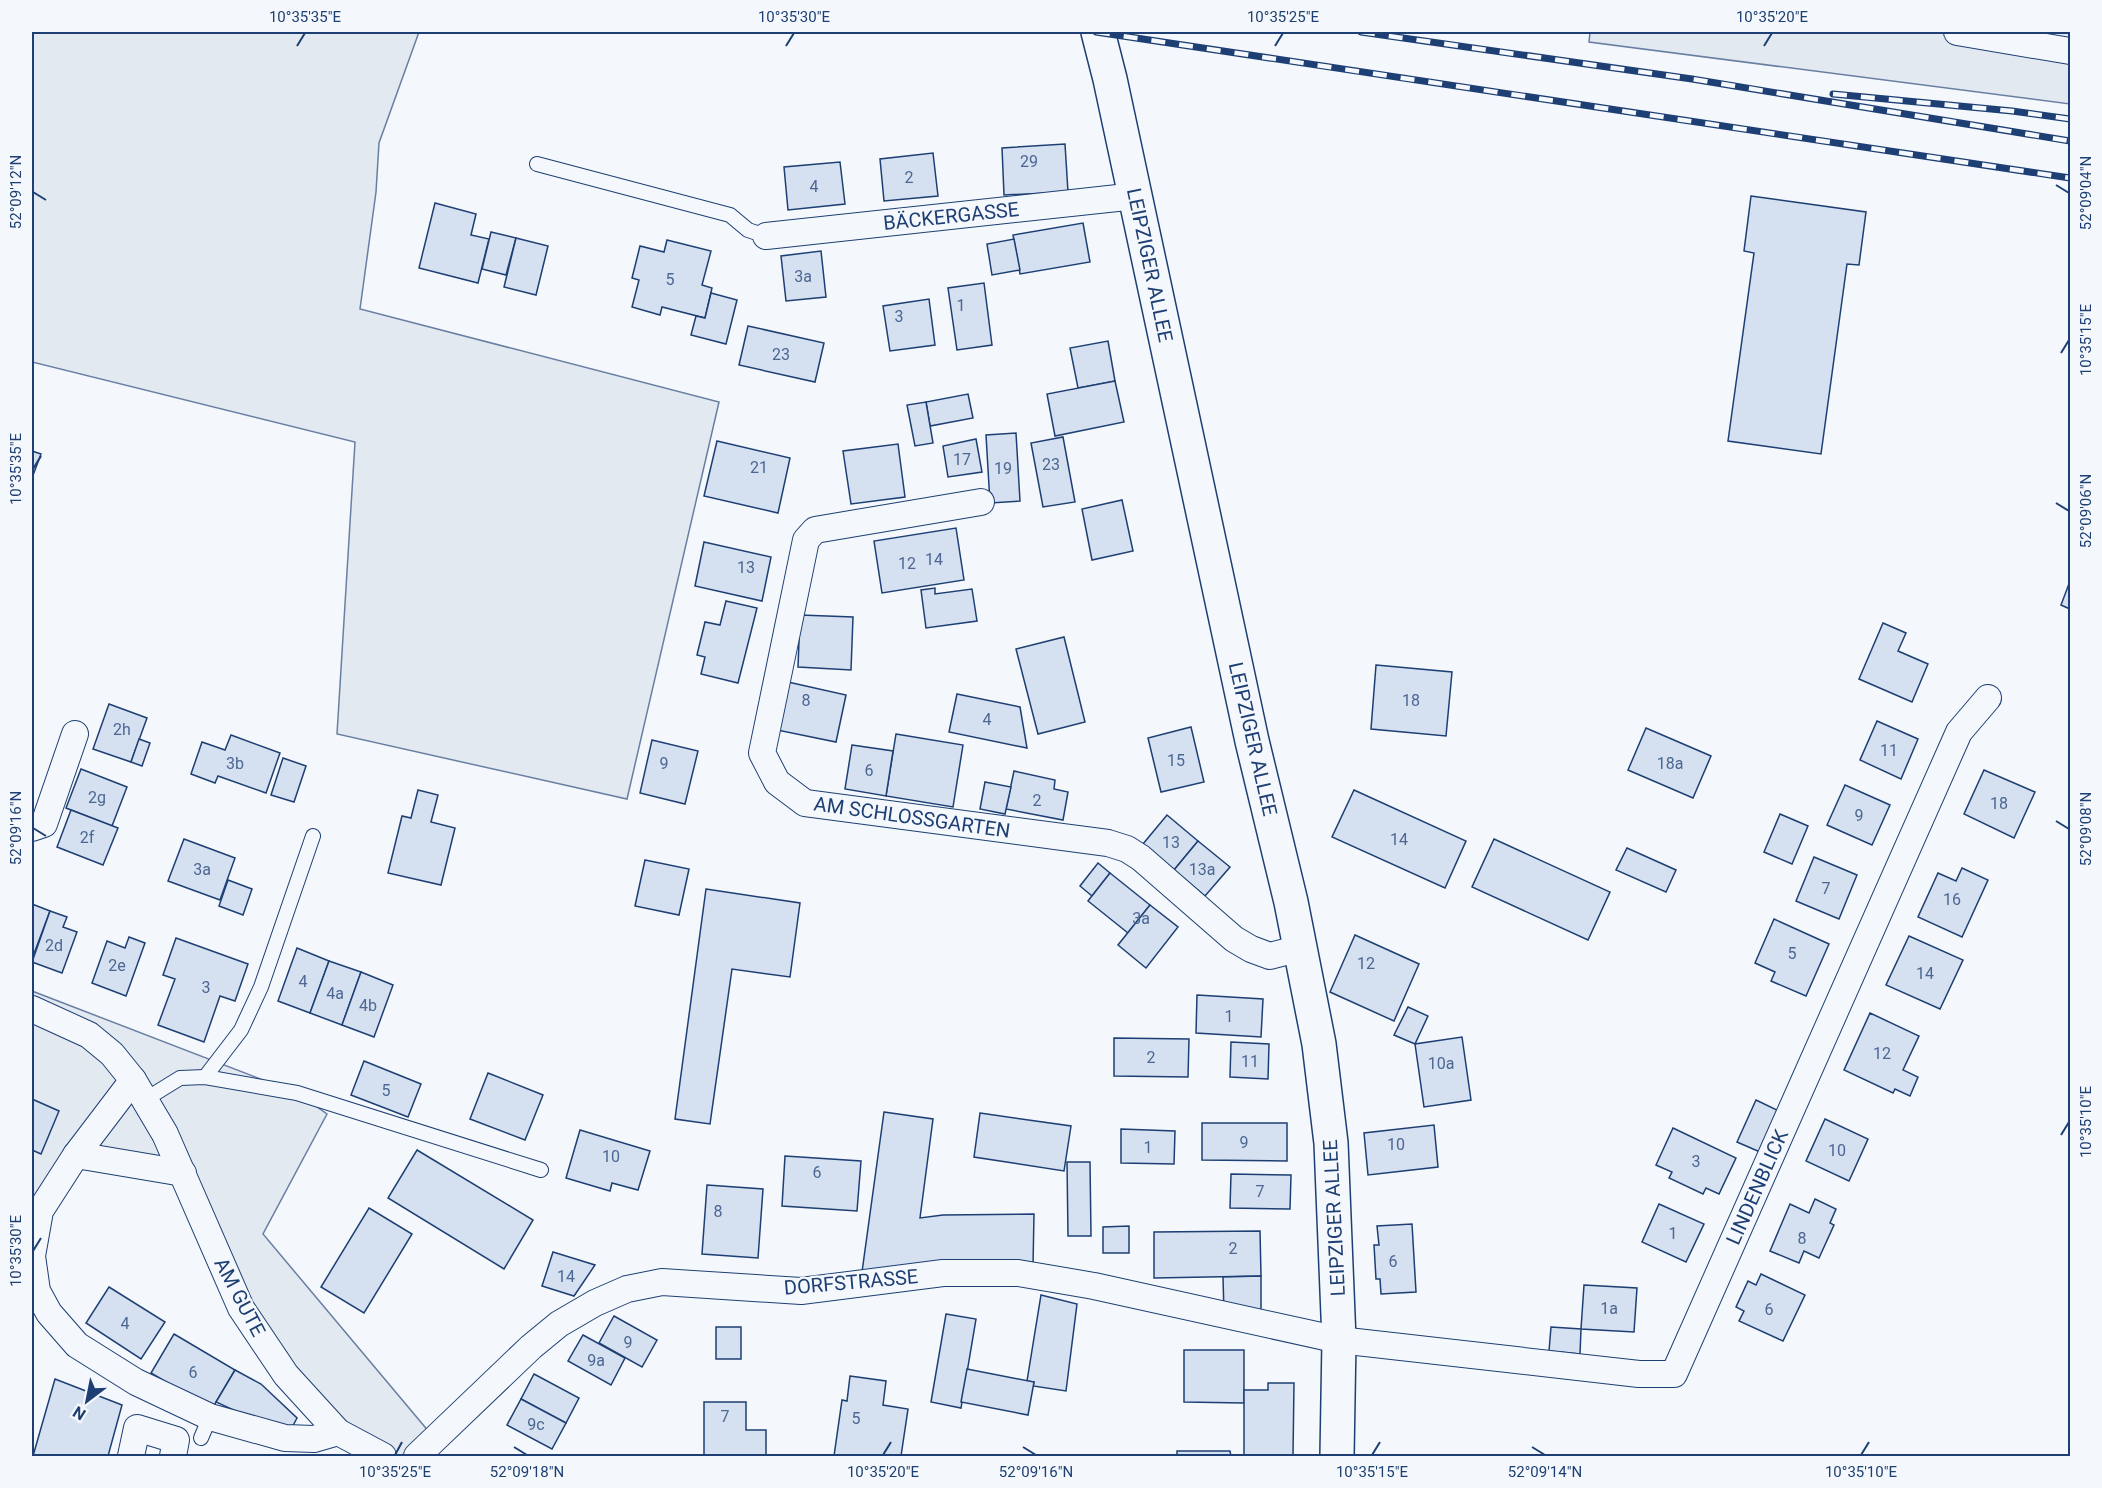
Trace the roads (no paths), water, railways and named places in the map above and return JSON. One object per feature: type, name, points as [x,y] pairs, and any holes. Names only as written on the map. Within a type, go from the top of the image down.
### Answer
[{"type":"main road","name":"LEIPZIGER ALLEE","points":[[1098,32],[1136,196],[1251,741],[1275,832],[1301,948],[1319,1044],[1331,1143],[1339,1340],[1337,1456]]},
{"type":"street","points":[[1957,32],[2070,51]]},
{"type":"street","name":"BÄCKERGASSE","points":[[766,236],[1136,196]]},
{"type":"street","name":"AM SCHLOSSGARTEN","points":[[981,502],[815,530],[806,540],[762,753],[777,782],[805,802],[1108,843],[1127,849],[1141,858],[1234,939],[1251,949],[1270,956],[1301,948]]},
{"type":"street","name":"LINDENBLICK","points":[[1339,1340],[1639,1374],[1674,1374],[1959,732],[1988,698]]},
{"type":"street","points":[[32,828],[44,824],[75,734]]},
{"type":"street","name":"AM GUTE","points":[[32,1009],[89,1035],[112,1054],[140,1090],[183,1173],[241,1308],[286,1375],[338,1432],[383,1456]]},
{"type":"street","points":[[140,1090],[76,1155],[40,1211],[33,1256],[37,1291],[49,1313],[77,1345],[206,1427],[285,1438],[314,1439],[338,1432]]},
{"type":"street","points":[[76,1155],[183,1173]]},
{"type":"street","name":"DORFSTRASSE","points":[[417,1456],[531,1347],[559,1324],[595,1303],[627,1289],[662,1282],[801,1291],[943,1273],[1018,1273],[1094,1287],[1339,1340]]},
{"type":"street","points":[[131,1456],[137,1428],[176,1440],[173,1456]]},
{"type":"lane","points":[[537,164],[730,215],[748,230],[766,236]]},
{"type":"lane","points":[[205,1077],[241,1030],[261,987],[313,836]]},
{"type":"lane","points":[[140,1090],[180,1078],[205,1077],[297,1093],[541,1170]]},
{"type":"railway","points":[[1096,32],[2070,178]]},
{"type":"railway","points":[[1361,32],[1692,79],[2070,141]]},
{"type":"railway","points":[[1833,94],[2012,111],[2070,119]]}]
